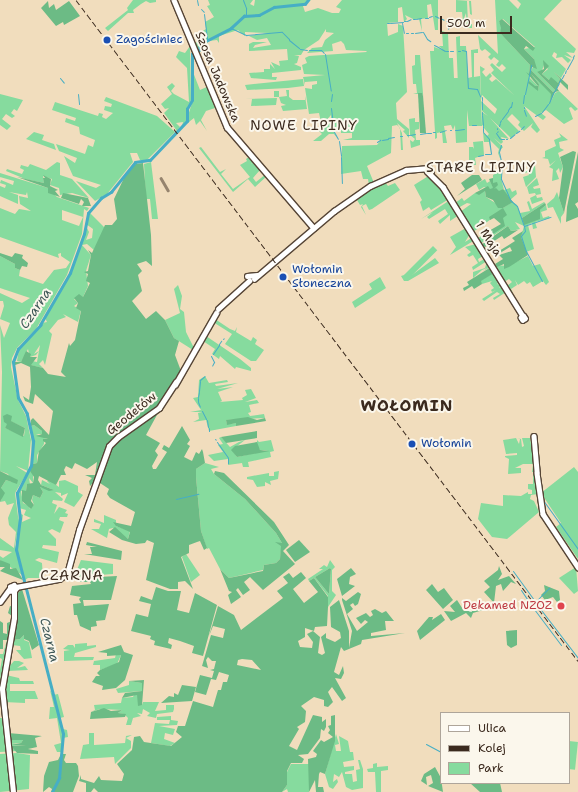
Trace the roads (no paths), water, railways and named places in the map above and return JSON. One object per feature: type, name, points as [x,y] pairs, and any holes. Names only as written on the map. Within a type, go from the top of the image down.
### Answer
[{"type":"main road","name":"Szosa Jadowska","points":[[174,0],[228,129],[314,228]]},
{"type":"main road","name":"Geodetów","points":[[249,279],[263,271],[334,211],[373,185],[404,171],[428,171]]},
{"type":"main road","name":"1 Maja","points":[[428,171],[451,199],[523,316]]},
{"type":"main road","name":"Geodetów","points":[[15,589],[66,575],[97,477],[113,441],[159,408],[173,389],[218,312],[227,300],[249,279],[263,271]]},
{"type":"main road","points":[[534,436],[536,473],[545,517],[578,567]]},
{"type":"main road","points":[[0,602],[15,589]]},
{"type":"main road","points":[[13,792],[5,726],[2,684],[14,618],[15,589]]},
{"type":"waterway","points":[[197,0],[198,5]]},
{"type":"waterway","points":[[243,0],[246,8],[246,16]]},
{"type":"waterway","name":"Czarna","points":[[52,792],[59,778],[63,734],[16,550],[20,519],[17,493],[31,466],[33,441],[27,414],[18,398],[13,362],[18,349],[40,325],[70,273],[84,234],[88,213],[101,198],[111,192],[135,162],[150,160],[187,121],[187,109],[192,100],[192,54],[199,50],[200,44],[231,28],[244,16],[259,15],[274,7],[305,4],[308,0]]},
{"type":"waterway","points":[[201,9],[204,12]]},
{"type":"waterway","points":[[204,14],[207,39]]},
{"type":"waterway","points":[[435,16],[439,18]]},
{"type":"waterway","points":[[416,19],[421,18]]},
{"type":"waterway","points":[[440,18],[444,20]]},
{"type":"waterway","points":[[407,21],[411,19]]},
{"type":"waterway","points":[[446,21],[450,23],[448,29]]},
{"type":"waterway","points":[[390,23],[403,22]]},
{"type":"waterway","points":[[402,23],[404,33]]},
{"type":"waterway","points":[[231,28],[246,35],[282,32],[289,39]]},
{"type":"waterway","points":[[415,33],[422,32]]},
{"type":"waterway","points":[[423,32],[427,39]]},
{"type":"waterway","points":[[289,40],[299,48]]},
{"type":"waterway","points":[[434,45],[438,47]]},
{"type":"waterway","points":[[438,47],[445,51]]},
{"type":"waterway","points":[[300,49],[307,50]]},
{"type":"waterway","points":[[309,50],[321,50],[324,53]]},
{"type":"waterway","points":[[462,50],[466,51],[468,88],[477,89],[480,96]]},
{"type":"waterway","points":[[325,54],[331,91]]},
{"type":"waterway","points":[[567,69],[573,58]]},
{"type":"waterway","points":[[525,94],[531,65]]},
{"type":"waterway","points":[[562,78],[564,74]]},
{"type":"waterway","points":[[60,78],[64,83]]},
{"type":"waterway","points":[[554,92],[559,83]]},
{"type":"waterway","points":[[549,103],[553,93]]},
{"type":"waterway","points":[[78,94],[79,104]]},
{"type":"waterway","points":[[331,101],[332,94]]},
{"type":"waterway","points":[[523,103],[524,95]]},
{"type":"waterway","points":[[482,101],[482,109]]},
{"type":"waterway","points":[[511,107],[512,102]]},
{"type":"waterway","points":[[542,112],[548,104]]},
{"type":"waterway","points":[[331,108],[333,125]]},
{"type":"waterway","points":[[524,110],[526,116]]},
{"type":"waterway","points":[[502,119],[508,111]]},
{"type":"waterway","points":[[535,116],[541,113]]},
{"type":"waterway","points":[[482,115],[483,125]]},
{"type":"waterway","points":[[322,127],[332,118]]},
{"type":"waterway","points":[[521,129],[524,126]]},
{"type":"waterway","points":[[318,130],[321,127]]},
{"type":"waterway","points":[[457,130],[464,129]]},
{"type":"waterway","points":[[333,130],[338,139]]},
{"type":"waterway","points":[[440,132],[446,130]]},
{"type":"waterway","points":[[483,132],[489,139],[491,154]]},
{"type":"waterway","points":[[420,134],[426,133]]},
{"type":"waterway","points":[[496,133],[500,139]]},
{"type":"waterway","points":[[410,135],[415,134]]},
{"type":"waterway","points":[[510,138],[515,134]]},
{"type":"waterway","points":[[388,138],[394,137]]},
{"type":"waterway","points":[[382,140],[388,139]]},
{"type":"waterway","points":[[339,141],[341,156]]},
{"type":"waterway","points":[[501,145],[499,152],[501,161]]},
{"type":"waterway","points":[[485,154],[490,154]]},
{"type":"waterway","points":[[478,156],[483,155]]},
{"type":"waterway","points":[[341,157],[342,183]]},
{"type":"waterway","points":[[502,163],[501,179],[510,199]]},
{"type":"waterway","points":[[510,200],[517,206],[525,231],[521,236],[526,251],[542,281]]},
{"type":"waterway","points":[[524,226],[550,217]]},
{"type":"waterway","points":[[213,354],[219,345]]},
{"type":"waterway","points":[[211,356],[214,362],[212,366]]},
{"type":"waterway","points":[[200,380],[205,376]]},
{"type":"waterway","points":[[199,391],[200,381]]},
{"type":"waterway","points":[[198,397],[199,392]]},
{"type":"waterway","points":[[198,402],[200,407]]},
{"type":"waterway","points":[[202,411],[206,419]]},
{"type":"waterway","points":[[207,420],[208,427]]},
{"type":"waterway","points":[[217,442],[228,458],[228,463]]},
{"type":"waterway","points":[[176,499],[198,494]]},
{"type":"waterway","points":[[543,500],[578,549]]},
{"type":"waterway","points":[[513,571],[533,599]]},
{"type":"waterway","points":[[538,599],[549,588]]},
{"type":"waterway","points":[[521,590],[529,602]]},
{"type":"waterway","points":[[535,602],[578,658]]},
{"type":"waterway","points":[[531,605],[561,645]]},
{"type":"waterway","points":[[426,744],[440,751]]},
{"type":"railway","points":[[76,0],[578,661]]},
{"type":"place","name":"Zagościniec","points":[[107,40]]},
{"type":"place","name":"Wołomin Słoneczna","points":[[283,277]]},
{"type":"place","name":"Wołomin","points":[[412,444]]},
{"type":"place","name":"Dekamed NZOZ","points":[[561,606]]},
{"type":"district","name":"NOWE LIPINY","points":[[304,125]]},
{"type":"district","name":"STARE LIPINY","points":[[481,167]]},
{"type":"district","name":"WOŁOMIN","points":[[407,406]]},
{"type":"district","name":"CZARNA","points":[[72,575]]}]
